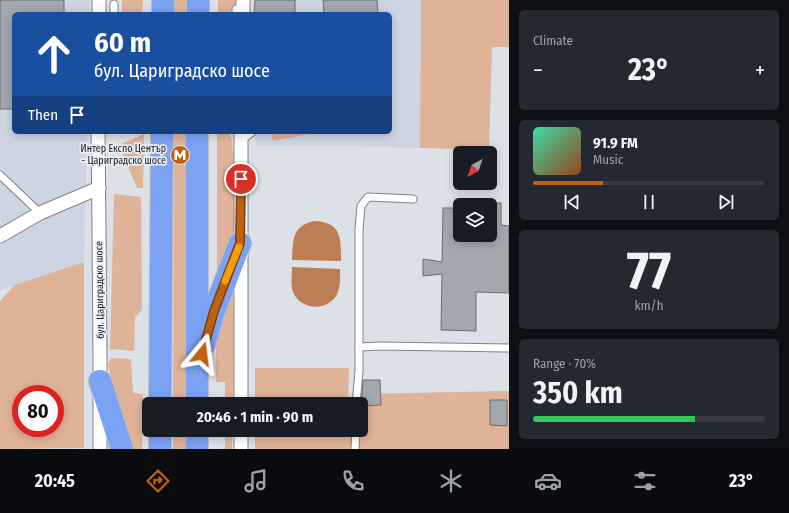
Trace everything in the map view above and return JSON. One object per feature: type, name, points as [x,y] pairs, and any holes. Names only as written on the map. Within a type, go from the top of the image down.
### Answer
[{"type":"highway","points":[[163,0],[163,12]]},
{"type":"highway","points":[[198,0],[198,12]]},
{"type":"highway","points":[[160,397],[162,134]]},
{"type":"highway","points":[[197,134],[197,397]]},
{"type":"highway","points":[[197,369],[214,311],[240,243]]},
{"type":"highway","points":[[100,381],[122,449]]},
{"type":"highway","points":[[160,437],[160,449]]},
{"type":"highway","points":[[197,437],[197,449]]},
{"type":"street","points":[[99,0],[99,12]]},
{"type":"street","name":"бул. Цариградско шосе","points":[[98,134],[100,449]]},
{"type":"street","points":[[241,397],[240,243],[242,134]]},
{"type":"street","points":[[0,236],[40,213],[99,188]]},
{"type":"street","points":[[241,437],[241,449]]},
{"type":"lane","points":[[114,4],[114,12]]},
{"type":"lane","points":[[0,176],[40,213]]},
{"type":"lane","points":[[357,397],[359,370],[359,229],[361,206],[368,197],[413,199]]},
{"type":"lane","points":[[359,347],[509,348]]},
{"type":"lane","points":[[355,449],[356,437]]},
{"type":"shaded area","points":[[0,0],[90,0],[89,12],[12,12],[12,134],[87,134],[84,262],[0,290]]},
{"type":"shaded area","points":[[122,0],[143,0],[142,12],[122,12]]},
{"type":"shaded area","points":[[174,0],[186,0],[186,12],[174,12]]},
{"type":"shaded area","points":[[218,0],[236,0],[235,12],[218,12]]},
{"type":"shaded area","points":[[256,0],[421,0],[420,148],[256,146],[255,134],[392,134],[392,12],[256,12]]},
{"type":"shaded area","points":[[421,0],[509,0],[509,47],[492,47],[489,146],[453,146],[453,149],[420,148]]},
{"type":"shaded area","points":[[144,134],[143,188],[137,188],[119,145]]},
{"type":"shaded area","points":[[174,134],[186,134],[185,397],[173,397]]},
{"type":"shaded area","points":[[217,134],[230,134],[232,140],[235,179],[235,227],[220,270],[217,269]]},
{"type":"shaded area","points":[[271,134],[309,134],[273,141]]},
{"type":"shaded area","points":[[114,194],[141,197],[142,310],[135,317],[134,351],[110,349]]},
{"type":"shaded area","points":[[314,221],[323,222],[335,228],[340,239],[341,261],[292,260],[295,235],[301,226]]},
{"type":"shaded area","points":[[84,262],[84,448],[0,449],[0,301],[15,285]]},
{"type":"shaded area","points":[[292,267],[340,269],[338,293],[331,301],[319,307],[299,301],[292,289]]},
{"type":"shaded area","points":[[233,287],[233,397],[225,397],[225,382],[216,382],[216,334]]},
{"type":"shaded area","points":[[111,358],[131,359],[133,393],[143,394],[142,449],[131,449],[108,364]]},
{"type":"shaded area","points":[[255,368],[349,368],[348,397],[255,397]]},
{"type":"shaded area","points":[[509,391],[509,449],[255,449],[255,437],[368,437],[368,397],[357,397],[357,394]]},
{"type":"shaded area","points":[[173,437],[185,437],[185,449],[173,449]]},
{"type":"shaded area","points":[[225,437],[232,437],[232,449],[225,449]]},
{"type":"building","points":[[0,0],[64,0],[64,12],[12,12],[12,109],[0,109]]},
{"type":"building","points":[[255,0],[295,0],[295,12],[254,12]]},
{"type":"building","points":[[323,0],[377,0],[378,12],[324,12]]},
{"type":"building","points":[[497,203],[501,203],[501,225],[509,226],[509,293],[476,292],[476,331],[441,330],[442,274],[423,276],[423,259],[442,262],[443,208],[453,208],[453,242],[497,242]]},
{"type":"building","points":[[363,380],[380,380],[381,405],[368,406],[368,397],[362,397]]},
{"type":"building","points":[[490,400],[507,400],[507,426],[490,425]]},
{"type":"slow traffic","points":[[225,281],[239,247]]},
{"type":"place","name":"Интер Експо Център - Цариградско шосе","points":[[180,155]]},
{"type":"route","points":[[202,354],[214,311],[240,243],[241,179]]}]
